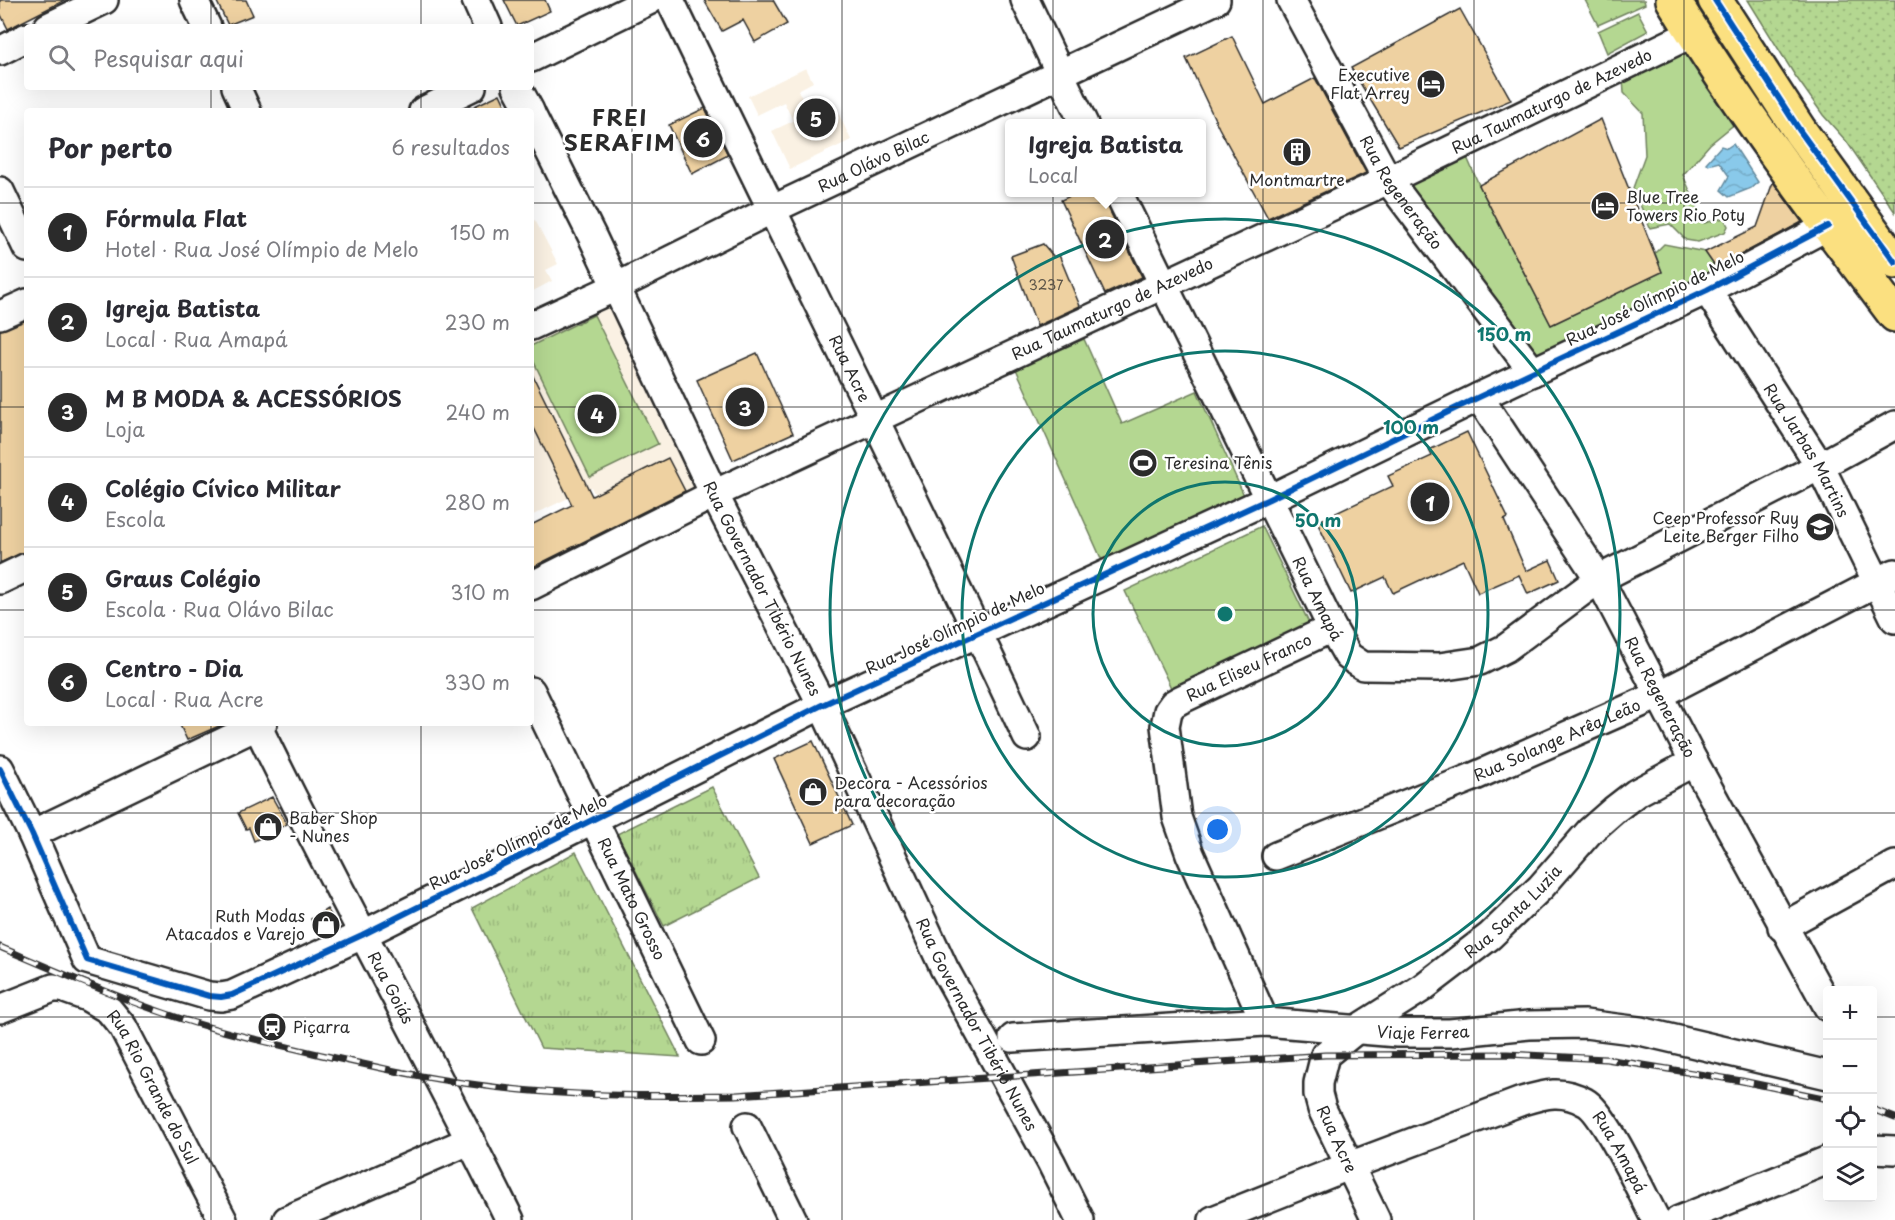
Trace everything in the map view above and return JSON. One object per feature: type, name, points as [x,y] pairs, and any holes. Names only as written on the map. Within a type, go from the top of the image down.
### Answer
[{"type":"main road","points":[[1673,0],[1772,150],[1895,315]]},
{"type":"main road","points":[[1715,0],[1800,131],[1895,262]]},
{"type":"main road","points":[[1772,150],[1800,131]]},
{"type":"street","points":[[54,24],[104,0]]},
{"type":"street","points":[[194,0],[206,24]]},
{"type":"street","points":[[476,0],[488,24]]},
{"type":"street","points":[[534,57],[650,0]]},
{"type":"street","name":"Rua Acre","points":[[670,0],[1027,737]]},
{"type":"street","points":[[1025,0],[1082,119]]},
{"type":"street","name":"Rua Olávo Bilac","points":[[534,325],[1216,0]]},
{"type":"street","name":"Rua Regeneração","points":[[1291,0],[1388,180],[1533,372]]},
{"type":"street","name":"Rua Taumaturgo de Azevedo","points":[[534,584],[714,494],[1388,180],[1693,33]]},
{"type":"street","points":[[0,51],[24,39]]},
{"type":"street","points":[[237,90],[246,108]]},
{"type":"street","points":[[429,108],[466,90]]},
{"type":"street","name":"Rua Governador Tibério Nunes","points":[[519,90],[528,108]]},
{"type":"street","name":"Rua Governador Tibério Nunes","points":[[534,120],[616,286],[714,494],[822,705],[944,968],[1051,1162],[1080,1220]]},
{"type":"street","points":[[0,191],[24,242]]},
{"type":"street","name":"Rua Amapá","points":[[1120,197],[1332,628],[1348,656],[1363,666],[1439,667],[1480,661],[1506,648],[1599,579]]},
{"type":"street","name":"Rua José Olímpio de Melo","points":[[32,834],[87,960],[209,996],[232,995],[362,934],[822,705],[1269,499],[1707,290],[1828,226]]},
{"type":"street","name":"Rua Jarbas Martins","points":[[1707,290],[1820,466],[1886,578],[1895,619]]},
{"type":"street","points":[[0,315],[24,304]]},
{"type":"street","name":"Rua Regeneração","points":[[1479,397],[1599,579],[1694,762],[1823,1000]]},
{"type":"street","points":[[1599,579],[1895,425]]},
{"type":"street","points":[[0,580],[24,568]]},
{"type":"street","name":"Rua Solange Arêa Leão","points":[[1276,856],[1473,777],[1659,694],[1886,578]]},
{"type":"street","name":"Rua Eliseu Franco","points":[[1265,1022],[1177,817],[1165,726],[1168,711],[1173,704],[1225,677],[1332,628]]},
{"type":"street","name":"Rua Mato Grosso","points":[[534,697],[701,1041]]},
{"type":"street","points":[[0,769],[32,834],[255,726]]},
{"type":"street","name":"Rua Goiás","points":[[260,726],[362,934],[471,1140],[510,1220]]},
{"type":"street","name":"Rua Santa Luzia","points":[[1325,1055],[1357,1029],[1422,988],[1490,936],[1541,887],[1590,831],[1614,810],[1636,793],[1694,762]]},
{"type":"street","points":[[1782,927],[1895,864]]},
{"type":"street","name":"Rua Rio Grande do Sul","points":[[0,1009],[52,988],[62,988],[73,991],[109,1010],[123,1027],[223,1220]]},
{"type":"street","name":"Viaje Ferrea","points":[[1013,1038],[1265,1022],[1397,1033],[1450,1033],[1529,1025],[1585,1024],[1640,1031],[1823,1074]]},
{"type":"street","name":"Rua Acre","points":[[1325,1055],[1317,1094],[1322,1109],[1376,1220]]},
{"type":"street","name":"Rua Amapá","points":[[1349,1166],[1522,1101],[1548,1093],[1569,1096],[1586,1102],[1602,1119],[1656,1220]]},
{"type":"street","points":[[747,1126],[793,1220]]},
{"type":"street","points":[[287,1220],[471,1140]]},
{"type":"street","points":[[1877,1149],[1895,1150]]},
{"type":"street","points":[[1679,1220],[1823,1162]]},
{"type":"street","points":[[1214,1220],[1349,1166]]},
{"type":"shaded area","points":[[806,68],[813,82],[798,90],[810,115],[834,104],[851,140],[790,169],[772,131],[793,121],[784,102],[757,115],[748,96]]},
{"type":"shaded area","points":[[534,220],[558,264],[546,270],[552,281],[534,290]]},
{"type":"shaded area","points":[[608,305],[702,493],[615,535],[591,487],[534,515],[534,340]]},
{"type":"green space","points":[[1585,0],[1644,0],[1645,4],[1598,25]]},
{"type":"green space","points":[[1748,0],[1895,0],[1895,212],[1847,142],[1823,115],[1794,74]]},
{"type":"green space","points":[[1638,12],[1648,31],[1607,53],[1598,31]]},
{"type":"green space","points":[[1685,47],[1737,122],[1710,144],[1683,175],[1704,223],[1724,218],[1728,226],[1725,232],[1698,242],[1686,240],[1670,224],[1650,228],[1633,188],[1645,155],[1643,113],[1624,93],[1623,78]]},
{"type":"green space","points":[[1466,155],[1551,325],[1662,272],[1655,253],[1664,244],[1705,252],[1718,271],[1534,363],[1400,187]]},
{"type":"green space","points":[[594,315],[658,444],[590,477],[534,362],[534,345]]},
{"type":"green space","name":"Teresina Tênis","points":[[1084,339],[1122,424],[1197,391],[1247,502],[1104,565],[1016,369]]},
{"type":"green space","points":[[1262,526],[1311,627],[1173,692],[1125,591]]},
{"type":"green space","points":[[712,787],[759,878],[664,926],[617,834]]},
{"type":"green space","points":[[576,852],[680,1057],[541,1048],[472,908]]},
{"type":"water","points":[[1733,144],[1758,182],[1751,188],[1729,197],[1721,190],[1729,176],[1719,162],[1708,165],[1706,163],[1721,146],[1727,148]]},
{"type":"building","points":[[0,0],[65,0],[8,29],[0,13]]},
{"type":"building","points":[[216,0],[246,0],[253,15],[228,24]]},
{"type":"building","points":[[504,0],[545,0],[550,11],[521,24],[516,24]]},
{"type":"building","points":[[704,0],[773,0],[787,24],[755,42],[743,20],[722,31]]},
{"type":"building","name":"Executive Flat Arrey","points":[[1460,9],[1511,100],[1399,147],[1351,68]]},
{"type":"building","name":"Montmartre","points":[[1232,36],[1265,104],[1315,78],[1366,173],[1268,218],[1219,128],[1186,58]]},
{"type":"building","points":[[500,94],[507,108],[470,108]]},
{"type":"building","points":[[705,108],[728,155],[692,174],[669,125]]},
{"type":"building","points":[[1601,119],[1662,272],[1551,325],[1479,185]]},
{"type":"building","points":[[1773,182],[1802,222],[1716,268],[1705,252],[1757,227]]},
{"type":"building","points":[[1068,197],[1104,197],[1142,277],[1105,294],[1061,200]]},
{"type":"building","points":[[1043,244],[1054,257],[1059,255],[1080,306],[1037,326],[1011,256]]},
{"type":"building","points":[[24,321],[24,552],[0,563],[0,330]]},
{"type":"building","points":[[757,353],[793,433],[733,460],[697,380]]},
{"type":"building","points":[[534,378],[592,496],[668,458],[685,491],[534,566],[534,524],[572,505],[534,428]]},
{"type":"building","points":[[1467,432],[1508,518],[1504,520],[1526,571],[1550,560],[1559,580],[1528,594],[1519,575],[1478,593],[1463,560],[1393,593],[1385,577],[1351,593],[1317,522],[1393,486],[1388,476],[1432,456],[1429,450]]},
{"type":"building","points":[[180,726],[219,726],[187,740]]},
{"type":"building","name":"Decora - Acessórios para decoração","points":[[813,741],[852,825],[813,843],[774,759]]},
{"type":"building","points":[[272,797],[287,824],[254,841],[249,828],[246,829],[238,813]]},
{"type":"building","name":"Ruth Modas Atacados e Varejo","points":[[327,909],[339,928],[321,937],[311,919]]},
{"type":"railway","points":[[0,947],[122,998],[219,1030],[415,1075],[542,1092],[736,1095],[1325,1055],[1507,1054],[1606,1059],[1742,1081],[1823,1098]]},
{"type":"railway","points":[[1877,1111],[1895,1118]]},
{"type":"cycle path","points":[[1715,0],[1800,131],[1895,262]]},
{"type":"cycle path","points":[[0,769],[32,834],[87,960],[209,996],[232,995],[362,935],[822,705],[1269,499],[1707,290],[1828,226]]},
{"type":"place","name":"Executive Flat Arrey","points":[[1431,84]]},
{"type":"place","name":"Graus Colégio","points":[[816,118]]},
{"type":"place","name":"Centro - Dia","points":[[703,138]]},
{"type":"place","name":"Montmartre","points":[[1297,152]]},
{"type":"place","name":"Blue Tree Towers Rio Poty","points":[[1605,206]]},
{"type":"place","name":"Igreja Batista","points":[[1105,239]]},
{"type":"place","name":"M B MODA & ACESSÓRIOS","points":[[745,407]]},
{"type":"place","name":"Colégio Cívico Militar","points":[[597,414]]},
{"type":"place","name":"Teresina Tênis","points":[[1143,463]]},
{"type":"place","name":"Fórmula Flat","points":[[1430,502]]},
{"type":"place","name":"Ceep Professor Ruy Leite Berger Filho","points":[[1820,527]]},
{"type":"place","name":"Decora - Acessórios para decoração","points":[[813,792]]},
{"type":"place","name":"Baber Shop - Nunes","points":[[268,827]]},
{"type":"place","name":"Ruth Modas Atacados e Varejo","points":[[326,925]]},
{"type":"place","name":"Piçarra","points":[[272,1027]]},
{"type":"district","name":"FREI SERAFIM","points":[[620,130]]}]
